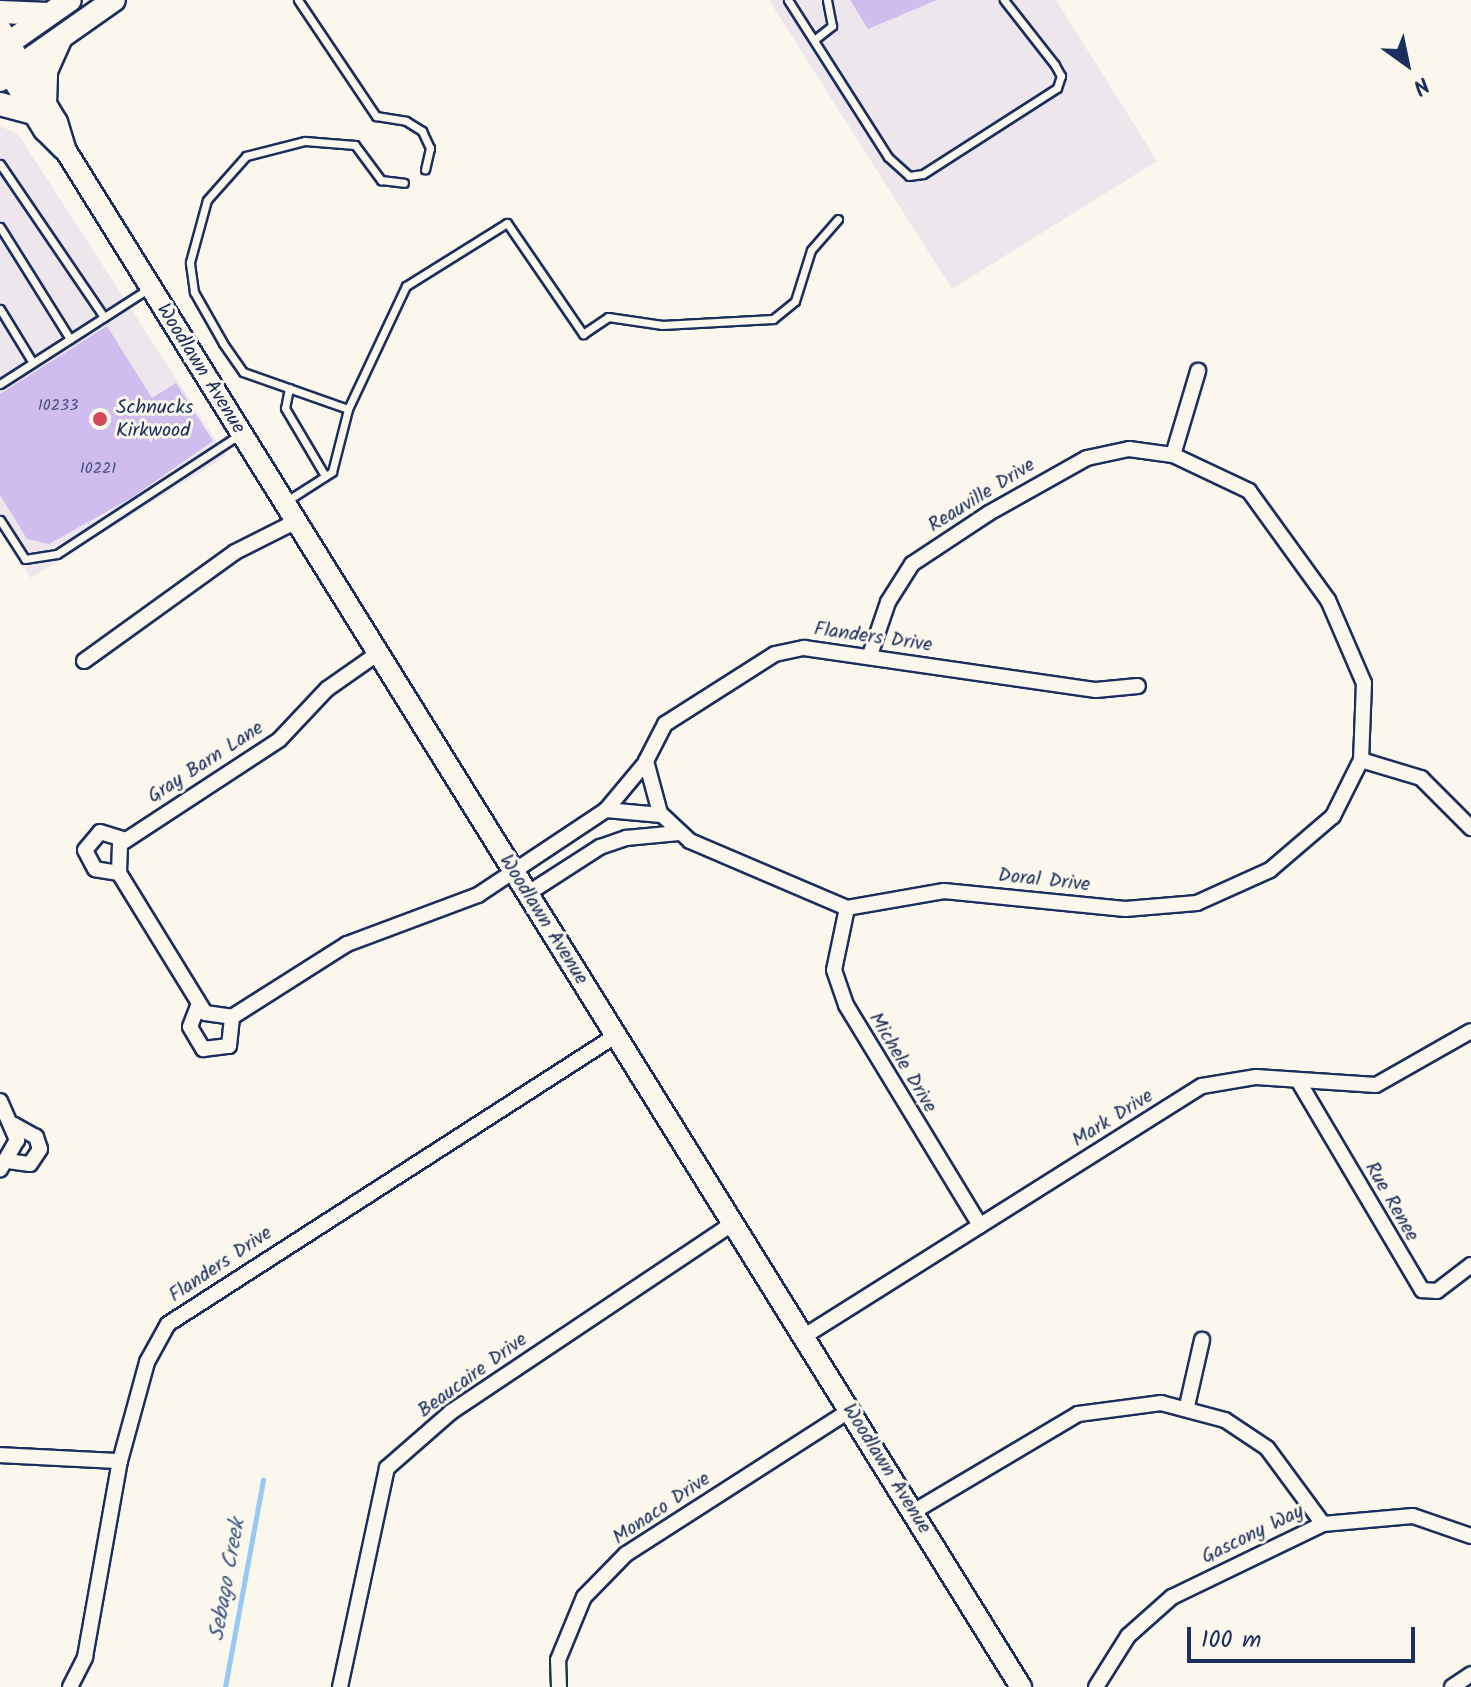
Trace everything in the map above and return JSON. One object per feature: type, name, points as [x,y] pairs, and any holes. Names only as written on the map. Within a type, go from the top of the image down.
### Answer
[{"type":"main road","points":[[6,57],[49,14],[70,0]]},
{"type":"main road","points":[[6,57],[62,37],[114,0]]},
{"type":"main road","points":[[0,12],[49,14]]},
{"type":"main road","points":[[0,104],[39,108],[46,71],[62,37]]},
{"type":"street","name":"Woodlawn Avenue","points":[[6,57],[1021,1687]]},
{"type":"street","points":[[1173,455],[1198,371]]},
{"type":"street","name":"Reauville Drive","points":[[870,655],[888,602],[912,564],[1087,458],[1129,449],[1173,455],[1249,491],[1328,600],[1364,683],[1361,760]]},
{"type":"street","points":[[84,661],[235,552],[295,522]]},
{"type":"street","name":"Flanders Drive","points":[[232,1017],[347,944],[478,895],[606,810],[646,761],[665,724],[749,666],[804,648],[870,655],[1096,690],[1138,686]]},
{"type":"street","name":"Gray Barn Lane","points":[[126,840],[279,740],[327,689],[377,654]]},
{"type":"street","points":[[1361,760],[1421,778],[1471,828]]},
{"type":"street","name":"Doral Drive","points":[[847,908],[944,891],[1125,909],[1197,903],[1270,870],[1322,825],[1361,760]]},
{"type":"street","points":[[646,761],[661,815],[679,833],[747,870],[847,908]]},
{"type":"street","points":[[606,810],[661,815]]},
{"type":"street","points":[[119,873],[95,869],[85,850],[100,832],[126,840],[116,861],[119,873],[198,1006],[211,1015],[232,1017],[229,1046],[203,1049],[190,1027],[198,1006]]},
{"type":"street","points":[[527,894],[600,847],[626,838],[679,833]]},
{"type":"street","name":"Michele Drive","points":[[847,908],[834,970],[846,1005],[980,1225]]},
{"type":"street","name":"Mark Drive","points":[[803,1337],[1202,1086],[1229,1078],[1376,1085],[1471,1031]]},
{"type":"street","name":"Flanders Drive","points":[[70,1687],[85,1657],[120,1461],[147,1362],[168,1324],[615,1036]]},
{"type":"street","name":"Rue Renee","points":[[1299,1082],[1422,1290],[1437,1291],[1471,1265]]},
{"type":"street","points":[[0,1101],[14,1125],[36,1137],[40,1149],[30,1164],[4,1165],[14,1125]]},
{"type":"street","name":"Beaucaire Drive","points":[[340,1687],[387,1468],[451,1412],[732,1224]]},
{"type":"street","points":[[1187,1406],[1202,1340]]},
{"type":"street","points":[[913,1512],[1078,1414],[1133,1403],[1187,1406],[1225,1420],[1267,1448],[1323,1524]]},
{"type":"street","name":"Monaco Drive","points":[[559,1687],[558,1660],[584,1597],[626,1554],[849,1411]]},
{"type":"street","points":[[0,1455],[120,1461]]},
{"type":"street","name":"Gascony Way","points":[[1096,1687],[1128,1636],[1172,1597],[1323,1524],[1413,1516],[1471,1536]]},
{"type":"street","points":[[1452,1687],[1471,1674]]},
{"type":"lane","points":[[298,0],[376,116],[406,121],[422,131],[430,148],[425,169]]},
{"type":"lane","points":[[788,0],[899,171],[923,174],[1057,88],[1061,76],[1055,65],[1004,0]]},
{"type":"lane","points":[[814,40],[832,26],[827,0]]},
{"type":"lane","points":[[348,409],[243,372],[194,292],[190,262],[207,200],[246,156],[305,141],[355,145],[381,180],[404,183]]},
{"type":"lane","points":[[0,164],[104,317]]},
{"type":"lane","points":[[283,503],[332,472],[348,409],[406,286],[507,223],[583,334],[608,317],[662,325],[760,322],[795,301],[811,250],[838,219]]},
{"type":"lane","points":[[0,227],[70,339]]},
{"type":"lane","points":[[0,384],[150,287]]},
{"type":"lane","points":[[0,309],[33,363]]},
{"type":"lane","points":[[289,388],[285,408],[325,476]]},
{"type":"lane","points":[[0,520],[25,559],[57,554],[240,434]]},
{"type":"shaded area","points":[[769,0],[1056,0],[1157,161],[952,289]]},
{"type":"shaded area","points":[[0,126],[18,134],[226,456],[31,578],[0,529]]},
{"type":"building","points":[[850,0],[937,0],[868,29]]},
{"type":"building","name":"Schnucks Kirkwood","points":[[107,326],[152,398],[176,383],[213,441],[131,498],[49,544],[27,539],[0,495],[0,394]]},
{"type":"waterway","name":"Sebago Creek","points":[[225,1687],[263,1479]]},
{"type":"place","name":"Schnucks Kirkwood","points":[[100,419]]}]
